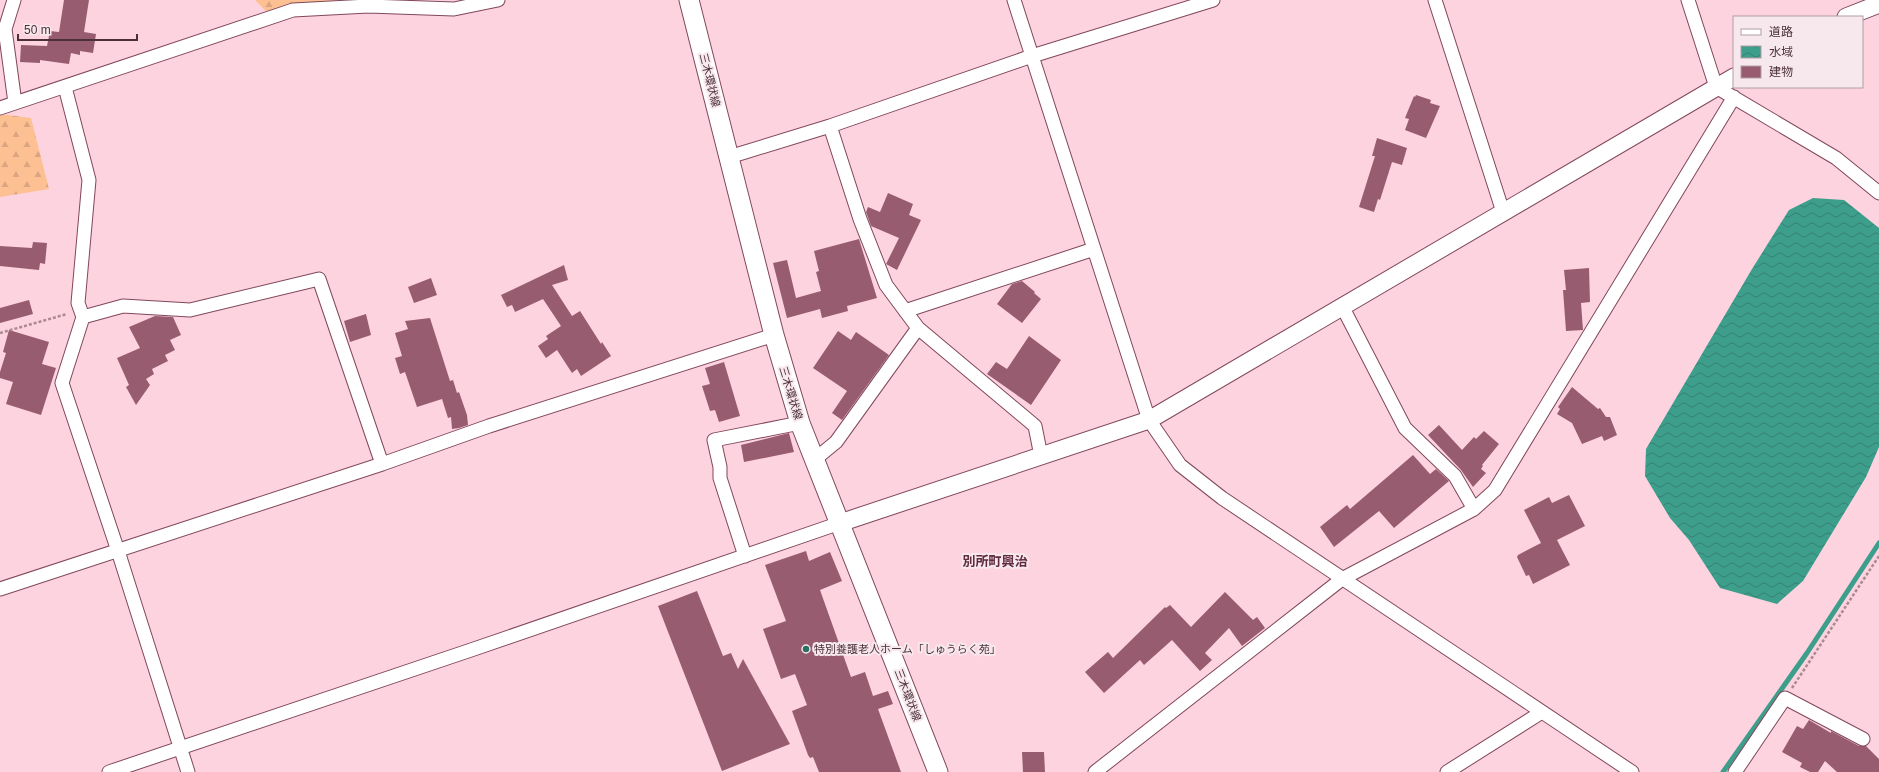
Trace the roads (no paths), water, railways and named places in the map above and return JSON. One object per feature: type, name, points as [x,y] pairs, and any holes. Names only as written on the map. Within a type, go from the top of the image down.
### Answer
[{"type":"main road","name":"三木環状線","points":[[689,0],[774,335],[800,423],[938,772]]},
{"type":"street","points":[[14,0],[5,29],[15,103]]},
{"type":"street","points":[[0,108],[293,10],[368,6],[454,9],[498,0]]},
{"type":"street","points":[[1014,0],[1149,420],[1180,465],[1222,498],[1632,772]]},
{"type":"street","points":[[729,157],[830,126],[1032,56],[1214,0]]},
{"type":"street","points":[[1435,0],[1503,212]]},
{"type":"street","points":[[1688,0],[1716,87],[1836,158],[1879,193]]},
{"type":"street","points":[[1849,16],[1879,4]]},
{"type":"street","points":[[109,772],[840,523],[1149,420],[1733,78]]},
{"type":"street","points":[[65,87],[89,180],[78,303],[83,317],[62,383],[118,551],[188,772]]},
{"type":"street","points":[[1095,772],[1342,579],[1474,509],[1495,490],[1734,97]]},
{"type":"street","points":[[830,126],[860,219],[886,285],[918,328],[1035,426],[1041,456]]},
{"type":"street","points":[[905,311],[1094,249]]},
{"type":"street","points":[[83,317],[123,306],[190,310],[319,278],[382,464]]},
{"type":"street","points":[[1342,306],[1405,428],[1455,476],[1474,509]]},
{"type":"street","points":[[814,460],[836,442],[918,328]]},
{"type":"street","points":[[0,589],[382,464],[489,426],[774,335]]},
{"type":"street","points":[[744,556],[720,478],[720,467],[714,440],[800,423]]},
{"type":"street","points":[[1736,772],[1785,698],[1863,739]]},
{"type":"street","points":[[1447,772],[1542,712]]},
{"type":"water","points":[[1813,198],[1844,200],[1879,228],[1879,447],[1866,477],[1803,581],[1777,604],[1720,588],[1689,540],[1670,518],[1645,476],[1646,449],[1752,269],[1789,210]]},
{"type":"waterway","points":[[1723,772],[1807,653],[1879,543]]},
{"type":"place","name":"特別養護老人ホーム「しゅうらく苑」","points":[[806,649]]},
{"type":"district","name":"別所町興治","points":[[995,561]]}]
